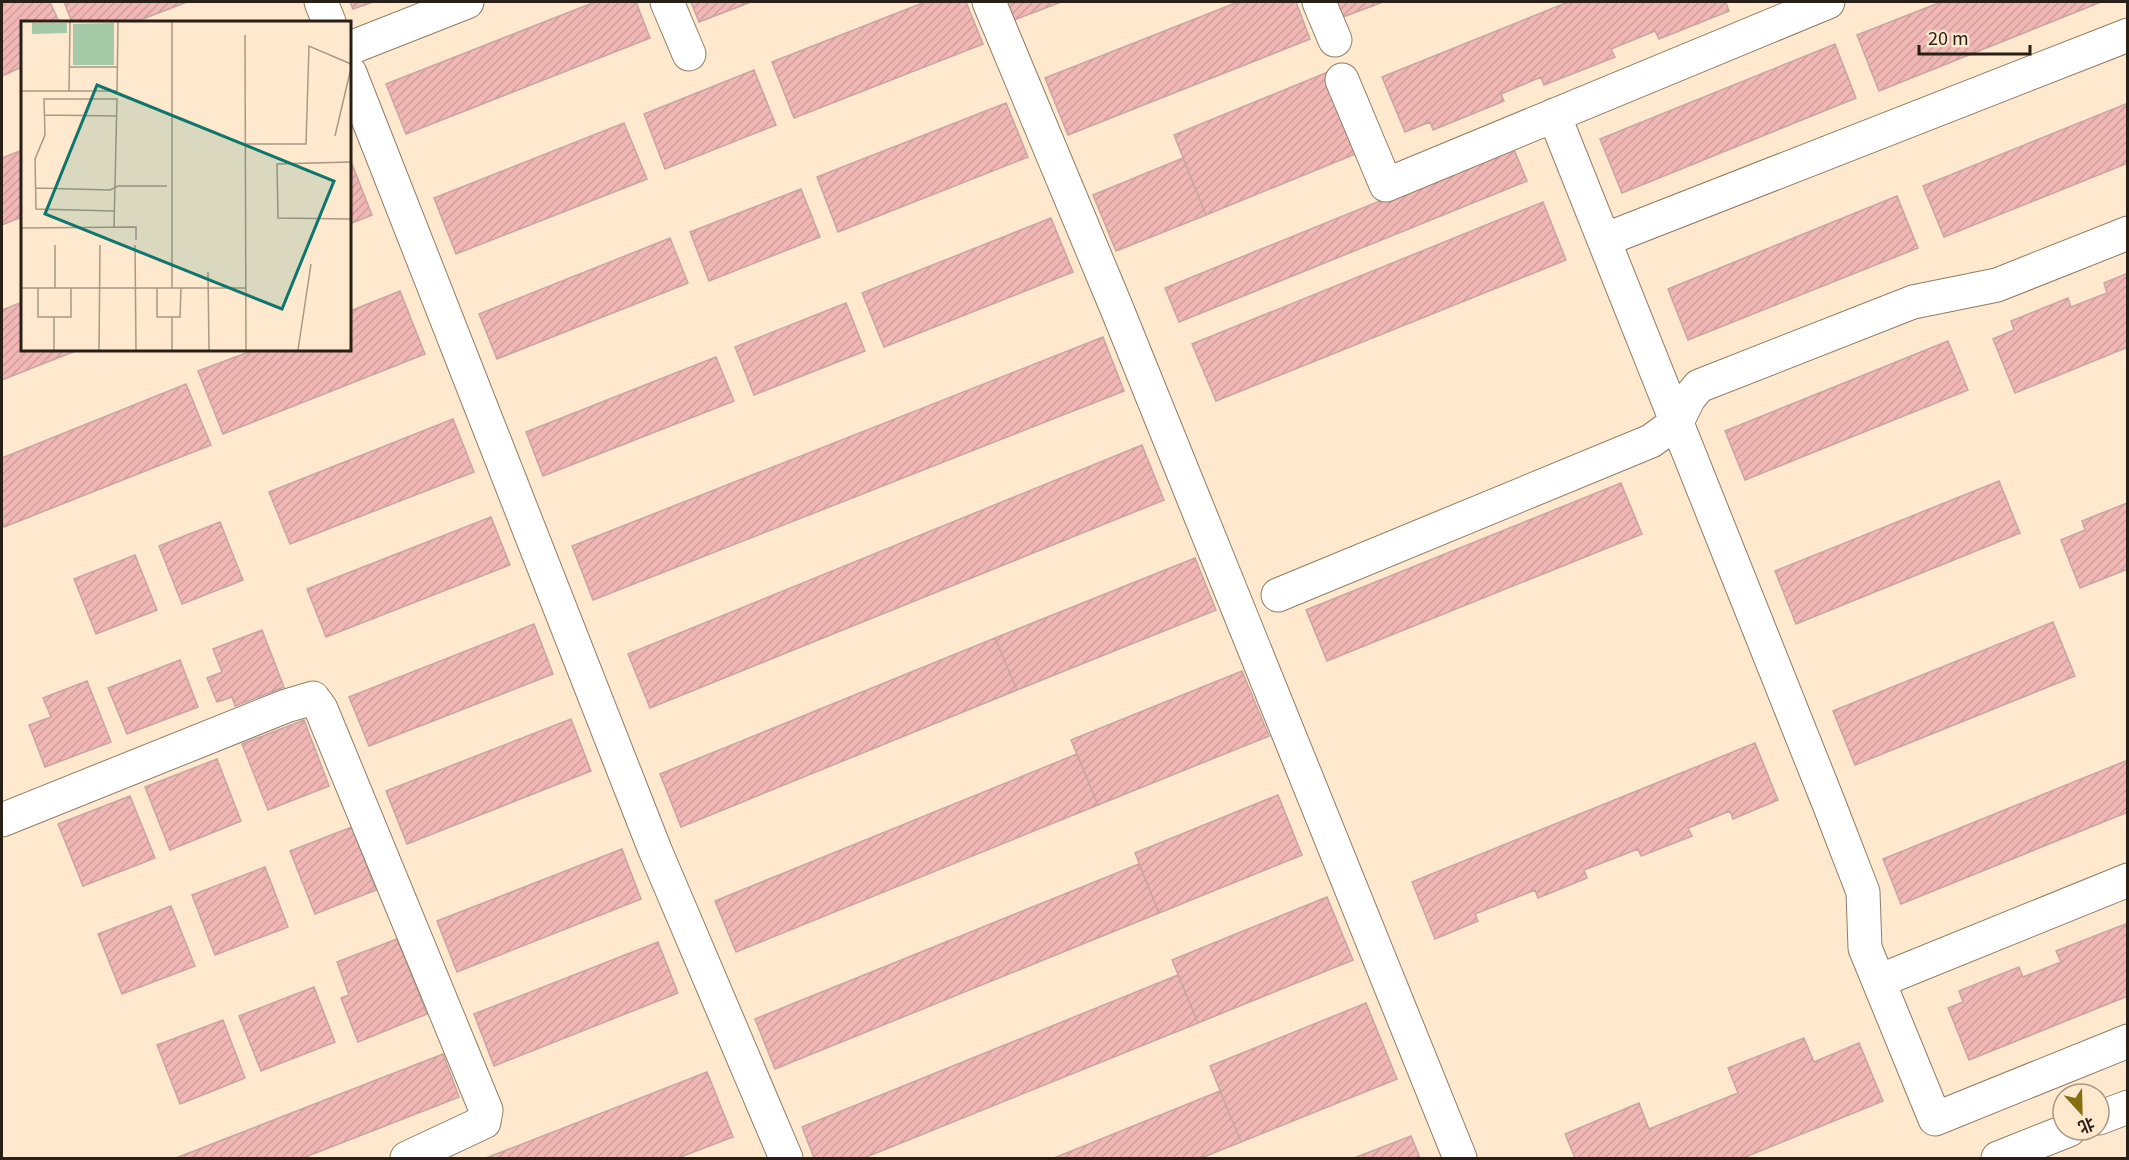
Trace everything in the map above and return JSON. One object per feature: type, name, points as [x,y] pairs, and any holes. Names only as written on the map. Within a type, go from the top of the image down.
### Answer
[{"type":"lane","points":[[321,2],[329,21]]},
{"type":"lane","points":[[351,48],[467,2]]},
{"type":"lane","points":[[667,2],[689,54]]},
{"type":"lane","points":[[989,2],[1121,320],[1460,1158]]},
{"type":"lane","points":[[1319,2],[1335,40]]},
{"type":"lane","points":[[1342,80],[1386,185],[1828,2]]},
{"type":"lane","points":[[1605,240],[2127,35]]},
{"type":"lane","points":[[351,76],[655,850],[786,1158]]},
{"type":"lane","points":[[1554,116],[1863,892],[1865,948],[1935,1119],[2127,1041]]},
{"type":"lane","points":[[1278,595],[1651,441],[1677,422],[1689,398],[1699,386],[1913,302],[1997,285],[2127,233]]},
{"type":"lane","points":[[2,820],[286,706],[314,698],[321,709],[486,1110],[484,1122],[406,1158]]},
{"type":"lane","points":[[1879,981],[2127,880]]},
{"type":"lane","points":[[2111,1113],[2127,1107]]},
{"type":"lane","points":[[1998,1158],[2051,1137]]},
{"type":"building","points":[[2,2],[50,2],[59,21],[21,21],[21,67],[2,76]]},
{"type":"building","points":[[64,2],[187,2],[138,21],[72,21]]},
{"type":"building","points":[[350,2],[373,2],[353,9]]},
{"type":"building","points":[[595,2],[636,2],[650,38],[406,134],[386,84]]},
{"type":"building","points":[[691,2],[751,2],[699,22]]},
{"type":"building","points":[[925,2],[966,2],[983,44],[794,118],[772,62]]},
{"type":"building","points":[[1007,2],[1061,2],[1014,20]]},
{"type":"building","points":[[1238,2],[1296,2],[1310,39],[1068,135],[1045,78]]},
{"type":"building","points":[[1337,2],[1383,2],[1343,17]]},
{"type":"building","points":[[1568,2],[1728,2],[1726,3],[1729,11],[1659,39],[1655,31],[1611,49],[1615,57],[1544,85],[1541,77],[1501,94],[1504,101],[1433,130],[1430,122],[1405,132],[1382,77]]},
{"type":"building","points":[[1941,2],[2101,2],[1879,91],[1857,35]]},
{"type":"building","points":[[1835,44],[1856,98],[1622,193],[1600,139]]},
{"type":"building","points":[[754,70],[776,125],[665,169],[644,114]]},
{"type":"building","points":[[1328,72],[1360,152],[1206,215],[1174,135]]},
{"type":"building","points":[[1006,103],[1028,157],[838,232],[817,177]]},
{"type":"building","points":[[2128,103],[2128,163],[1944,237],[1923,186]]},
{"type":"building","points":[[624,123],[647,179],[456,254],[434,198]]},
{"type":"building","points":[[1513,147],[1527,181],[1179,322],[1165,288]]},
{"type":"building","points":[[21,150],[21,217],[2,225],[2,158]]},
{"type":"building","points":[[1183,158],[1206,215],[1116,251],[1093,195]]},
{"type":"building","points":[[351,162],[372,215],[351,224]]},
{"type":"building","points":[[801,189],[820,237],[709,281],[690,232]]},
{"type":"building","points":[[1897,196],[1918,248],[1688,340],[1668,289]]},
{"type":"building","points":[[1543,202],[1566,260],[1216,401],[1192,344]]},
{"type":"building","points":[[1051,218],[1073,272],[884,347],[862,293]]},
{"type":"building","points":[[670,238],[688,283],[497,359],[479,314]]},
{"type":"building","points":[[2128,273],[2128,347],[2015,393],[1993,339],[2014,330],[2011,321],[2068,298],[2071,307],[2107,293],[2104,283]]},
{"type":"building","points":[[400,291],[425,354],[223,434],[198,371],[251,351],[351,351],[351,311]]},
{"type":"building","points":[[21,302],[21,351],[75,351],[2,380],[2,310]]},
{"type":"building","points":[[846,303],[865,351],[754,395],[735,347]]},
{"type":"building","points":[[1103,337],[1124,391],[593,600],[572,546]]},
{"type":"building","points":[[1948,341],[1968,390],[1745,480],[1725,431]]},
{"type":"building","points":[[716,357],[734,401],[543,476],[526,432]]},
{"type":"building","points":[[186,384],[211,445],[4,527],[2,521],[2,458]]},
{"type":"building","points":[[453,419],[474,472],[290,544],[269,492]]},
{"type":"building","points":[[1142,445],[1164,500],[650,708],[628,654]]},
{"type":"building","points":[[1999,481],[2020,533],[1796,624],[1775,571]]},
{"type":"building","points":[[1621,483],[1642,534],[1327,661],[1306,610]]},
{"type":"building","points":[[2127,503],[2128,569],[2080,588],[2061,540],[2085,530],[2082,521]]},
{"type":"building","points":[[491,517],[510,565],[326,637],[307,589]]},
{"type":"building","points":[[220,522],[243,580],[182,604],[159,546]]},
{"type":"building","points":[[135,555],[157,610],[96,634],[74,579]]},
{"type":"building","points":[[1195,558],[1216,610],[1017,690],[995,638]]},
{"type":"building","points":[[2053,622],[2075,676],[1855,765],[1833,711]]},
{"type":"building","points":[[534,624],[553,674],[369,746],[349,697]]},
{"type":"building","points":[[262,630],[284,687],[235,706],[232,697],[217,702],[207,678],[222,672],[213,649]]},
{"type":"building","points":[[995,638],[1017,690],[681,827],[660,774]]},
{"type":"building","points":[[180,660],[198,707],[127,734],[108,688]]},
{"type":"building","points":[[1242,671],[1269,736],[1098,805],[1071,740]]},
{"type":"building","points":[[87,681],[111,742],[45,767],[29,725],[51,717],[43,698]]},
{"type":"building","points":[[571,719],[591,771],[407,844],[386,791]]},
{"type":"building","points":[[304,720],[329,786],[268,810],[242,744]]},
{"type":"building","points":[[1755,743],[1778,800],[1733,819],[1730,811],[1688,828],[1692,836],[1641,856],[1638,849],[1584,870],[1587,878],[1538,898],[1535,890],[1475,914],[1478,921],[1435,939],[1412,882]]},
{"type":"building","points":[[1077,754],[1098,805],[736,952],[715,901]]},
{"type":"building","points":[[217,759],[241,821],[170,850],[145,787]]},
{"type":"building","points":[[2128,760],[2128,812],[1901,904],[1883,859]]},
{"type":"building","points":[[1278,795],[1302,855],[1159,913],[1135,853]]},
{"type":"building","points":[[130,796],[155,858],[83,886],[58,824]]},
{"type":"building","points":[[352,827],[376,890],[315,914],[290,851]]},
{"type":"building","points":[[622,849],[641,899],[457,972],[437,921]]},
{"type":"building","points":[[1139,864],[1159,913],[775,1069],[755,1019]]},
{"type":"building","points":[[265,867],[288,927],[215,955],[192,895]]},
{"type":"building","points":[[1327,897],[1353,960],[1198,1023],[1172,960]]},
{"type":"building","points":[[171,906],[195,966],[122,994],[98,934]]},
{"type":"building","points":[[2128,923],[2128,996],[1969,1060],[1948,1008],[1963,1002],[1959,991],[2019,967],[2023,977],[2061,962],[2056,951]]},
{"type":"building","points":[[397,939],[427,1014],[358,1042],[341,998],[349,995],[337,962]]},
{"type":"building","points":[[658,942],[678,993],[494,1066],[474,1014]]},
{"type":"building","points":[[1178,975],[1198,1023],[864,1158],[814,1158],[802,1127]]},
{"type":"building","points":[[314,987],[335,1042],[261,1071],[239,1016]]},
{"type":"building","points":[[1366,1003],[1397,1079],[1241,1142],[1210,1066]]},
{"type":"building","points":[[223,1020],[245,1078],[180,1104],[157,1045]]},
{"type":"building","points":[[1804,1038],[1814,1062],[1859,1043],[1883,1101],[1743,1158],[1575,1158],[1565,1134],[1639,1103],[1649,1129],[1738,1093],[1728,1068]]},
{"type":"building","points":[[443,1054],[459,1097],[303,1158],[176,1158]]},
{"type":"building","points":[[707,1072],[733,1137],[678,1158],[486,1158]]},
{"type":"building","points":[[1220,1091],[1241,1142],[1201,1158],[1054,1158]]},
{"type":"building","points":[[1411,1136],[1420,1158],[1354,1158]]}]
